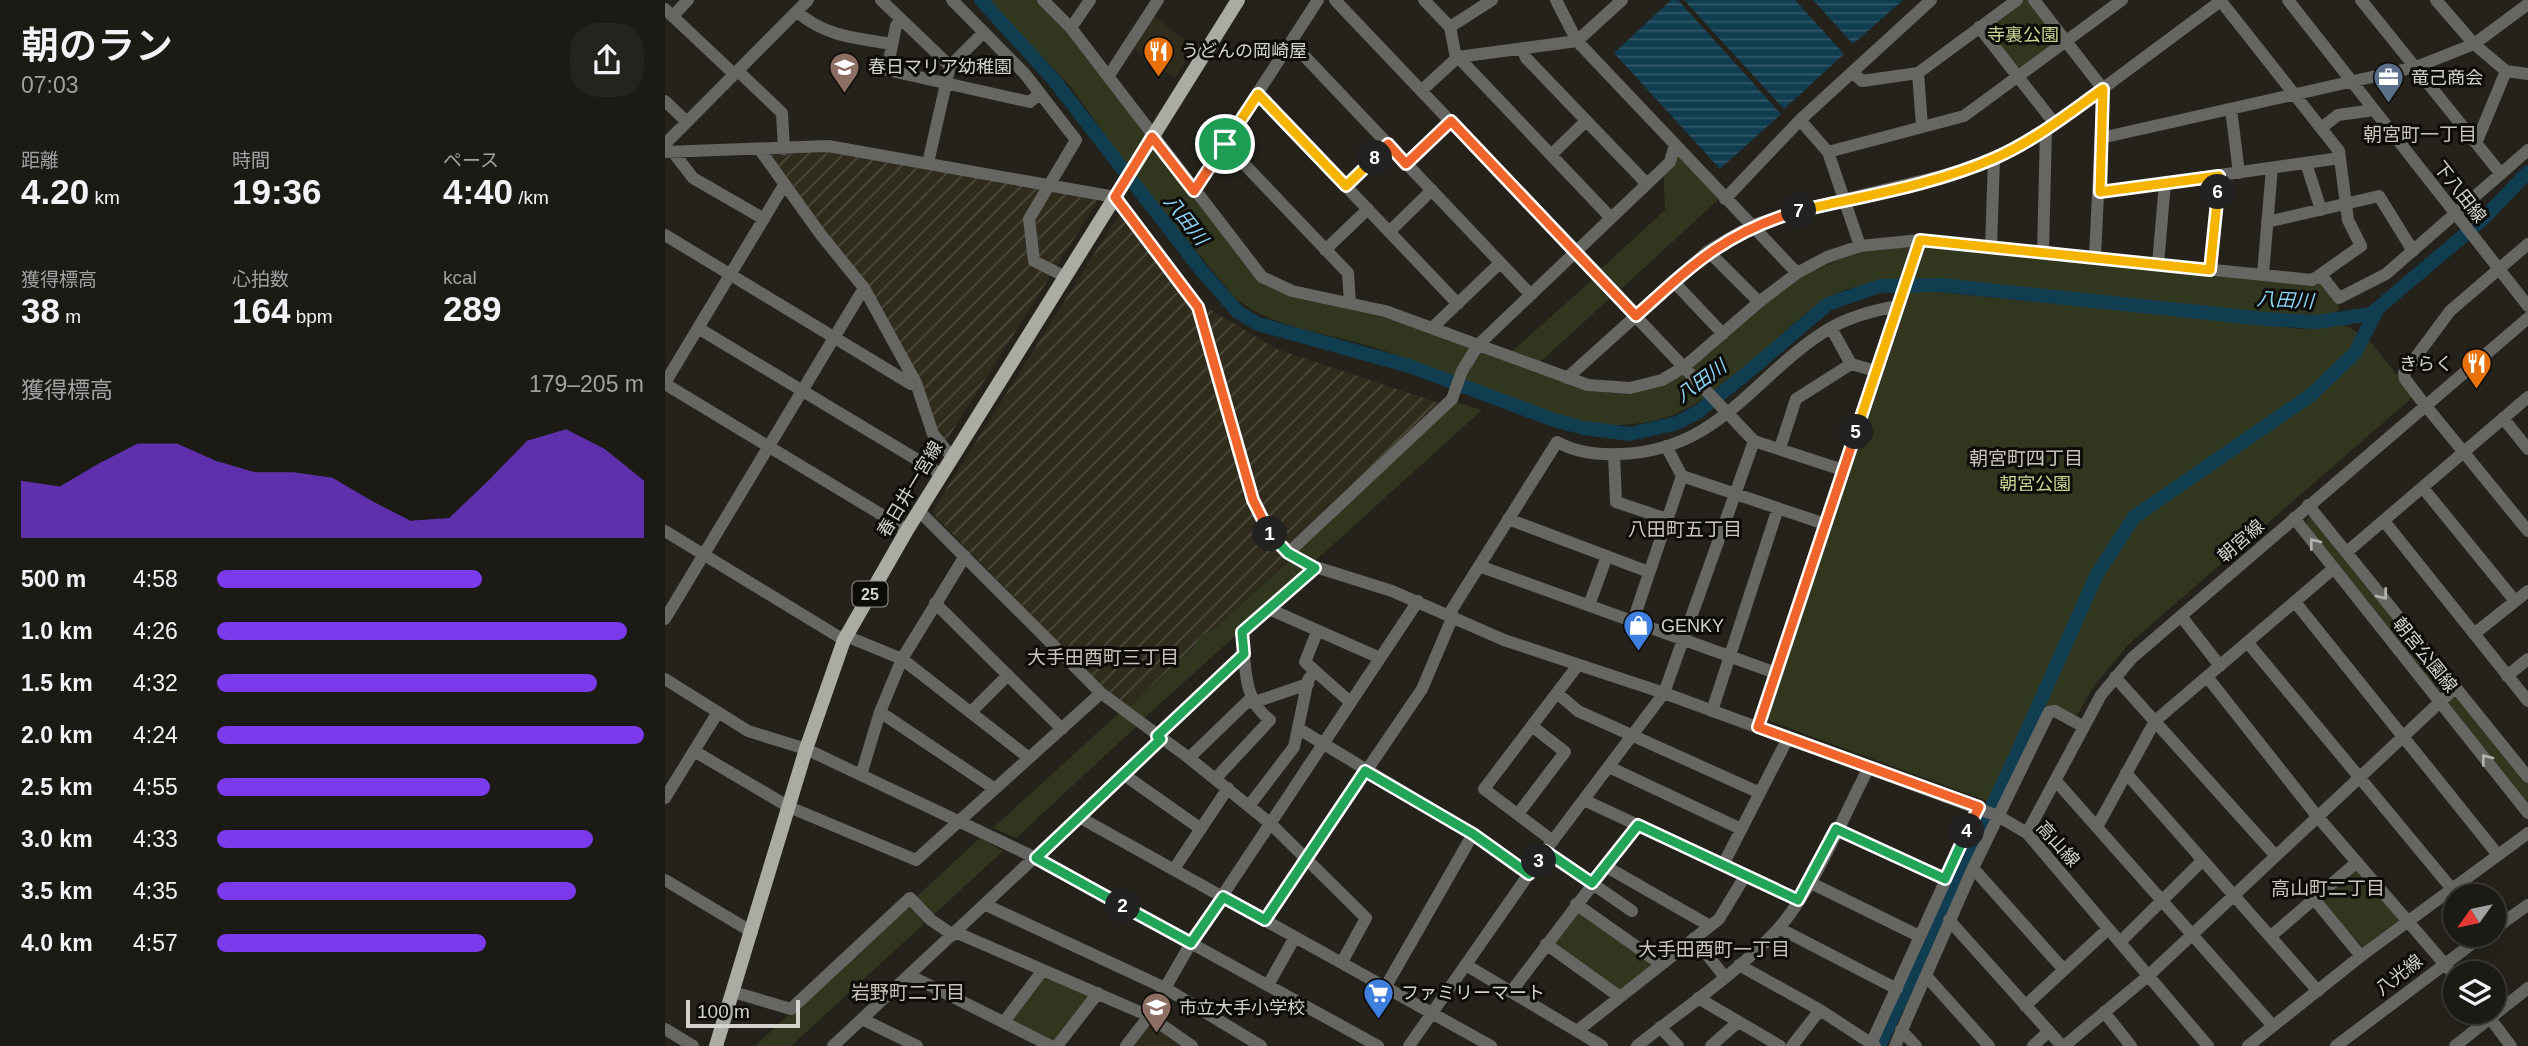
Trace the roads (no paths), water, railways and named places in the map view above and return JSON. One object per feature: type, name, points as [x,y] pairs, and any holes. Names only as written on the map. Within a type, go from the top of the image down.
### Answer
[{"type":"main road","name":"春日井一宮線","points":[[716,1046],[806,749],[845,638],[941,474],[1238,0]]},
{"type":"street","points":[[688,0],[669,13],[782,113],[784,149]]},
{"type":"street","points":[[668,149],[687,122],[809,0]]},
{"type":"street","points":[[881,0],[950,66]]},
{"type":"street","points":[[952,0],[1040,93],[1076,140],[1029,219],[1034,261],[1064,276]]},
{"type":"street","points":[[1043,0],[1071,28],[1151,139],[1262,277],[1292,291],[1385,311],[1567,378],[1588,385],[1630,388],[1662,380],[1684,367],[1797,273],[1827,257],[1860,246],[1920,240],[2312,280],[2361,246],[2348,220],[2339,151],[2221,0],[2103,89],[2050,126],[1994,159],[1962,171],[1751,226],[1708,251],[1567,378]]},
{"type":"street","points":[[1071,28],[1090,0]]},
{"type":"street","points":[[1108,78],[1158,0]]},
{"type":"street","points":[[1194,191],[1318,0]]},
{"type":"street","points":[[1335,0],[1754,441],[1843,470]]},
{"type":"street","points":[[1425,0],[1450,27],[1457,58],[1611,218]]},
{"type":"street","points":[[1450,27],[1492,0]]},
{"type":"street","points":[[1556,0],[1577,41],[1797,273]]},
{"type":"street","points":[[1421,91],[1457,58],[1523,51],[1577,41],[1622,0]]},
{"type":"street","points":[[1725,199],[1800,120],[1931,0]]},
{"type":"street","points":[[1852,72],[1862,81],[1918,72],[2017,0]]},
{"type":"street","points":[[2034,0],[2103,89],[2095,257]]},
{"type":"street","points":[[1828,152],[1964,116],[2066,41],[2106,5],[2122,0]]},
{"type":"street","name":"下八田線","points":[[2288,0],[2528,306]]},
{"type":"street","points":[[2361,0],[2501,174]]},
{"type":"street","points":[[2436,0],[2474,44],[2506,71],[2528,74]]},
{"type":"street","points":[[2101,138],[2416,67],[2474,44],[2521,4]]},
{"type":"street","points":[[797,12],[815,27],[836,35],[892,44]]},
{"type":"street","points":[[901,19],[896,26],[887,70],[1030,102],[1040,93]]},
{"type":"street","points":[[1979,27],[2019,76],[2050,126],[2043,252]]},
{"type":"street","points":[[929,163],[950,66],[984,32]]},
{"type":"street","points":[[1291,42],[1531,295]]},
{"type":"street","points":[[1523,51],[1526,58],[1647,184]]},
{"type":"street","points":[[2477,142],[2506,71]]},
{"type":"street","points":[[1918,72],[1922,126]]},
{"type":"street","points":[[1258,94],[1458,304]]},
{"type":"street","points":[[665,101],[687,122]]},
{"type":"street","points":[[2231,109],[2239,173]]},
{"type":"street","points":[[2321,128],[2338,115],[2374,110]]},
{"type":"street","points":[[1800,120],[1828,152],[1860,246]]},
{"type":"street","points":[[1406,164],[1451,121]]},
{"type":"street","points":[[1552,154],[1586,121]]},
{"type":"street","points":[[1225,144],[1348,273],[1350,303]]},
{"type":"street","points":[[1346,186],[1388,144]]},
{"type":"street","points":[[668,149],[760,150],[828,146],[1050,184],[1118,192],[1198,307],[1253,500],[1267,528],[1288,553],[1452,399],[1462,371],[1478,345],[1670,162],[1675,144]]},
{"type":"street","points":[[668,149],[693,178],[764,219]]},
{"type":"street","points":[[760,150],[864,288],[916,383],[933,434],[952,457]]},
{"type":"street","points":[[2317,277],[2325,280],[2339,298],[2386,274],[2458,217],[2528,150]]},
{"type":"street","points":[[2100,192],[2340,158]]},
{"type":"street","points":[[1991,247],[1994,159]]},
{"type":"street","points":[[2306,163],[2321,210]]},
{"type":"street","points":[[2263,274],[2272,168]]},
{"type":"street","points":[[2210,270],[2219,176]]},
{"type":"street","points":[[2158,264],[2165,183]]},
{"type":"street","points":[[784,185],[665,383],[907,530]]},
{"type":"street","points":[[1390,232],[1432,190]]},
{"type":"street","points":[[2267,222],[2379,196],[2413,251]]},
{"type":"street","points":[[1325,250],[1368,209]]},
{"type":"street","points":[[665,235],[911,384],[916,383]]},
{"type":"street","points":[[1758,727],[1920,240]]},
{"type":"street","points":[[2528,243],[2449,311],[2404,373],[2405,379],[2425,405],[2528,531]]},
{"type":"street","points":[[1708,251],[1759,302]]},
{"type":"street","points":[[1432,328],[1500,263]]},
{"type":"street","points":[[1674,282],[1723,334]]},
{"type":"street","points":[[665,619],[864,288]]},
{"type":"street","points":[[1265,920],[1422,689],[1451,615],[1557,442],[1579,450],[1614,454],[1649,451],[1703,431],[1728,414],[1831,328],[1900,301]]},
{"type":"street","name":"朝宮線","points":[[2027,833],[2084,727],[2115,677],[2132,658],[2528,318]]},
{"type":"street","points":[[698,328],[941,474]]},
{"type":"street","points":[[1831,328],[1851,364],[1876,372]]},
{"type":"street","points":[[1780,448],[1795,399],[1851,364]]},
{"type":"street","points":[[2348,551],[2528,397]]},
{"type":"street","points":[[2503,418],[2528,449]]},
{"type":"street","points":[[1409,1046],[1549,846],[1664,693],[1754,441]]},
{"type":"street","points":[[1666,446],[1682,476],[1825,524]]},
{"type":"street","points":[[1614,454],[1616,502],[1667,519]]},
{"type":"street","points":[[1633,621],[1682,476]]},
{"type":"street","points":[[2423,488],[2515,601]]},
{"type":"street","name":"朝宮公園線","points":[[2308,505],[2348,551],[2528,777]]},
{"type":"street","points":[[1712,710],[1778,508]]},
{"type":"street","points":[[919,511],[1101,693],[1216,778],[1271,824],[1366,918],[1342,962]]},
{"type":"street","name":"朝宮公園線","points":[[2294,518],[2528,813]]},
{"type":"street","points":[[1508,519],[1649,572]]},
{"type":"street","points":[[2383,522],[2528,701]]},
{"type":"street","points":[[665,531],[845,638],[902,659],[1029,758]]},
{"type":"street","name":"高山線","points":[[1288,553],[1315,568],[1418,601],[1504,640],[1664,693],[1990,812],[2027,833],[2208,1046]]},
{"type":"street","points":[[861,775],[880,712],[902,659],[965,556]]},
{"type":"street","points":[[1589,605],[1607,556]]},
{"type":"street","points":[[1479,566],[1776,673]]},
{"type":"street","points":[[1216,778],[1270,720],[1251,701],[1242,632],[1315,568]]},
{"type":"street","points":[[2098,827],[2155,721],[2334,568]]},
{"type":"street","points":[[2474,634],[2528,591]]},
{"type":"street","points":[[1126,1046],[1149,1016],[1191,943],[1418,601]]},
{"type":"street","points":[[2294,602],[2498,855]]},
{"type":"street","points":[[935,603],[1062,729]]},
{"type":"street","points":[[1269,610],[1380,657]]},
{"type":"street","points":[[2181,616],[2220,666]]},
{"type":"street","points":[[1317,632],[1305,662],[1350,702]]},
{"type":"street","points":[[2248,643],[2448,884]]},
{"type":"street","points":[[833,1046],[1079,817],[1244,654]]},
{"type":"street","points":[[2507,676],[2528,659]]},
{"type":"street","points":[[1578,665],[1484,789],[1518,814],[1549,846],[1592,883],[1632,911]]},
{"type":"street","points":[[1249,806],[1294,747],[1308,684],[1315,671]]},
{"type":"street","points":[[971,712],[1007,675]]},
{"type":"street","points":[[2115,677],[2275,855]]},
{"type":"street","points":[[2208,678],[2317,816],[2443,962]]},
{"type":"street","points":[[665,679],[748,732],[806,749],[1036,858],[1378,1046]]},
{"type":"street","points":[[1189,758],[1251,701],[1308,684]]},
{"type":"street","points":[[1949,920],[2063,1046],[2147,976],[2456,687]]},
{"type":"street","points":[[694,751],[789,807],[916,860],[1101,693]]},
{"type":"street","points":[[1557,693],[1578,710],[1760,793]]},
{"type":"street","points":[[1739,965],[1820,1010],[1872,1045],[1945,879],[1990,812],[2049,712],[2055,711],[2084,727]]},
{"type":"street","points":[[665,798],[717,712]]},
{"type":"street","points":[[880,712],[995,789]]},
{"type":"street","points":[[1518,814],[1565,752],[1532,726]]},
{"type":"street","points":[[1299,729],[1473,834],[1529,874]]},
{"type":"street","points":[[1723,865],[1788,738]]},
{"type":"street","points":[[1609,767],[1741,829]]},
{"type":"street","points":[[1637,1046],[1739,965],[1779,928],[1809,883],[1869,767]]},
{"type":"street","points":[[2126,773],[2318,990]]},
{"type":"street","points":[[1123,774],[1201,829]]},
{"type":"street","points":[[2056,780],[2273,1026]]},
{"type":"street","points":[[1174,869],[1228,788]]},
{"type":"street","points":[[1584,800],[1798,900]]},
{"type":"street","points":[[1895,1046],[1973,868],[1990,812]]},
{"type":"street","points":[[1079,817],[1491,1046]]},
{"type":"street","points":[[1511,992],[1638,825]]},
{"type":"street","points":[[1836,829],[1945,879]]},
{"type":"street","points":[[2459,884],[2528,833]]},
{"type":"street","points":[[1386,986],[1473,834]]},
{"type":"street","points":[[2119,942],[2203,860]]},
{"type":"street","points":[[2271,936],[2357,862]]},
{"type":"street","points":[[1605,866],[1710,926]]},
{"type":"street","points":[[1973,868],[2064,970]]},
{"type":"street","points":[[1577,1031],[1719,919],[1745,876]]},
{"type":"street","points":[[665,880],[751,932]]},
{"type":"street","points":[[1809,883],[1919,936]]},
{"type":"street","points":[[2248,1046],[2361,956],[2443,896]]},
{"type":"street","points":[[733,992],[791,1009],[910,898],[931,920],[954,933],[1149,1016],[1192,1046]]},
{"type":"street","points":[[2314,899],[2361,956]]},
{"type":"street","points":[[1576,904],[1661,964]]},
{"type":"street","points":[[986,905],[1165,988],[1261,1046]]},
{"type":"street","points":[[2506,921],[2528,905]]},
{"type":"street","points":[[1779,928],[1896,989]]},
{"type":"street","points":[[2025,1006],[2108,929]]},
{"type":"street","points":[[1268,985],[1295,937]]},
{"type":"street","points":[[1694,938],[1724,976]]},
{"type":"street","points":[[1546,944],[1620,997]]},
{"type":"street","name":"八光線","points":[[2447,961],[2467,947]]},
{"type":"street","name":"八光線","points":[[2336,1046],[2443,964]]},
{"type":"street","points":[[1465,965],[1602,1046]]},
{"type":"street","points":[[1004,1022],[1043,970]]},
{"type":"street","points":[[909,975],[1051,1046]]},
{"type":"street","points":[[1927,977],[1990,1046]]},
{"type":"street","points":[[2506,1003],[2528,988]]},
{"type":"street","points":[[1057,1046],[1098,993]]},
{"type":"street","points":[[1698,998],[1780,1046]]},
{"type":"street","points":[[1792,1046],[1820,1010]]},
{"type":"street","points":[[2104,1012],[2131,1046]]},
{"type":"street","points":[[862,1019],[917,1046]]},
{"type":"street","points":[[1711,1046],[1738,1022]]},
{"type":"street","points":[[2455,1046],[2478,1024]]},
{"type":"street","points":[[2495,1024],[2511,1046]]},
{"type":"street","points":[[1660,1027],[1678,1046]]},
{"type":"street","points":[[665,1029],[692,1046]]},
{"type":"street","points":[[1901,1030],[1916,1046]]},
{"type":"street","points":[[2033,1046],[2049,1031]]},
{"type":"water","points":[[1671,0],[1678,0],[1781,114],[1720,169],[1614,53]]},
{"type":"water","points":[[1684,0],[1795,0],[1844,54],[1784,109]]},
{"type":"water","points":[[1813,0],[1903,0],[1853,44]]},
{"type":"waterway","name":"八田川","points":[[981,0],[1053,79],[1202,271],[1238,312],[1258,324],[1409,366],[1554,420],[1584,428],[1630,434],[1677,423],[1698,412],[1828,304],[1880,286],[1941,285],[2317,322],[2371,314],[2482,220],[2528,172]]},
{"type":"waterway","points":[[1879,1046],[2013,762],[2097,574],[2134,517],[2311,395],[2355,353],[2377,310]]},
{"type":"place","name":"うどんの岡崎屋","points":[[1158,78]]},
{"type":"place","name":"春日マリア幼稚園","points":[[845,94]]},
{"type":"place","name":"竜己商会","points":[[2388,105]]},
{"type":"place","name":"きらく","points":[[2476,391]]},
{"type":"place","name":"GENKY","points":[[1638,653]]},
{"type":"place","name":"ファミリーマート","points":[[1378,1020]]},
{"type":"place","name":"市立大手小学校","points":[[1156,1035]]},
{"type":"district","name":"朝宮町一丁目","points":[[2420,134]]},
{"type":"district","name":"朝宮町四丁目","points":[[2026,458]]},
{"type":"district","name":"八田町五丁目","points":[[1685,529]]},
{"type":"district","name":"大手田酉町三丁目","points":[[1103,657]]},
{"type":"district","name":"高山町二丁目","points":[[2328,888]]},
{"type":"district","name":"大手田酉町一丁目","points":[[1714,949]]},
{"type":"district","name":"岩野町二丁目","points":[[908,992]]},
{"type":"park label","name":"寺裏公園","points":[[2023,35]]},
{"type":"park label","name":"朝宮公園","points":[[2035,484]]}]
